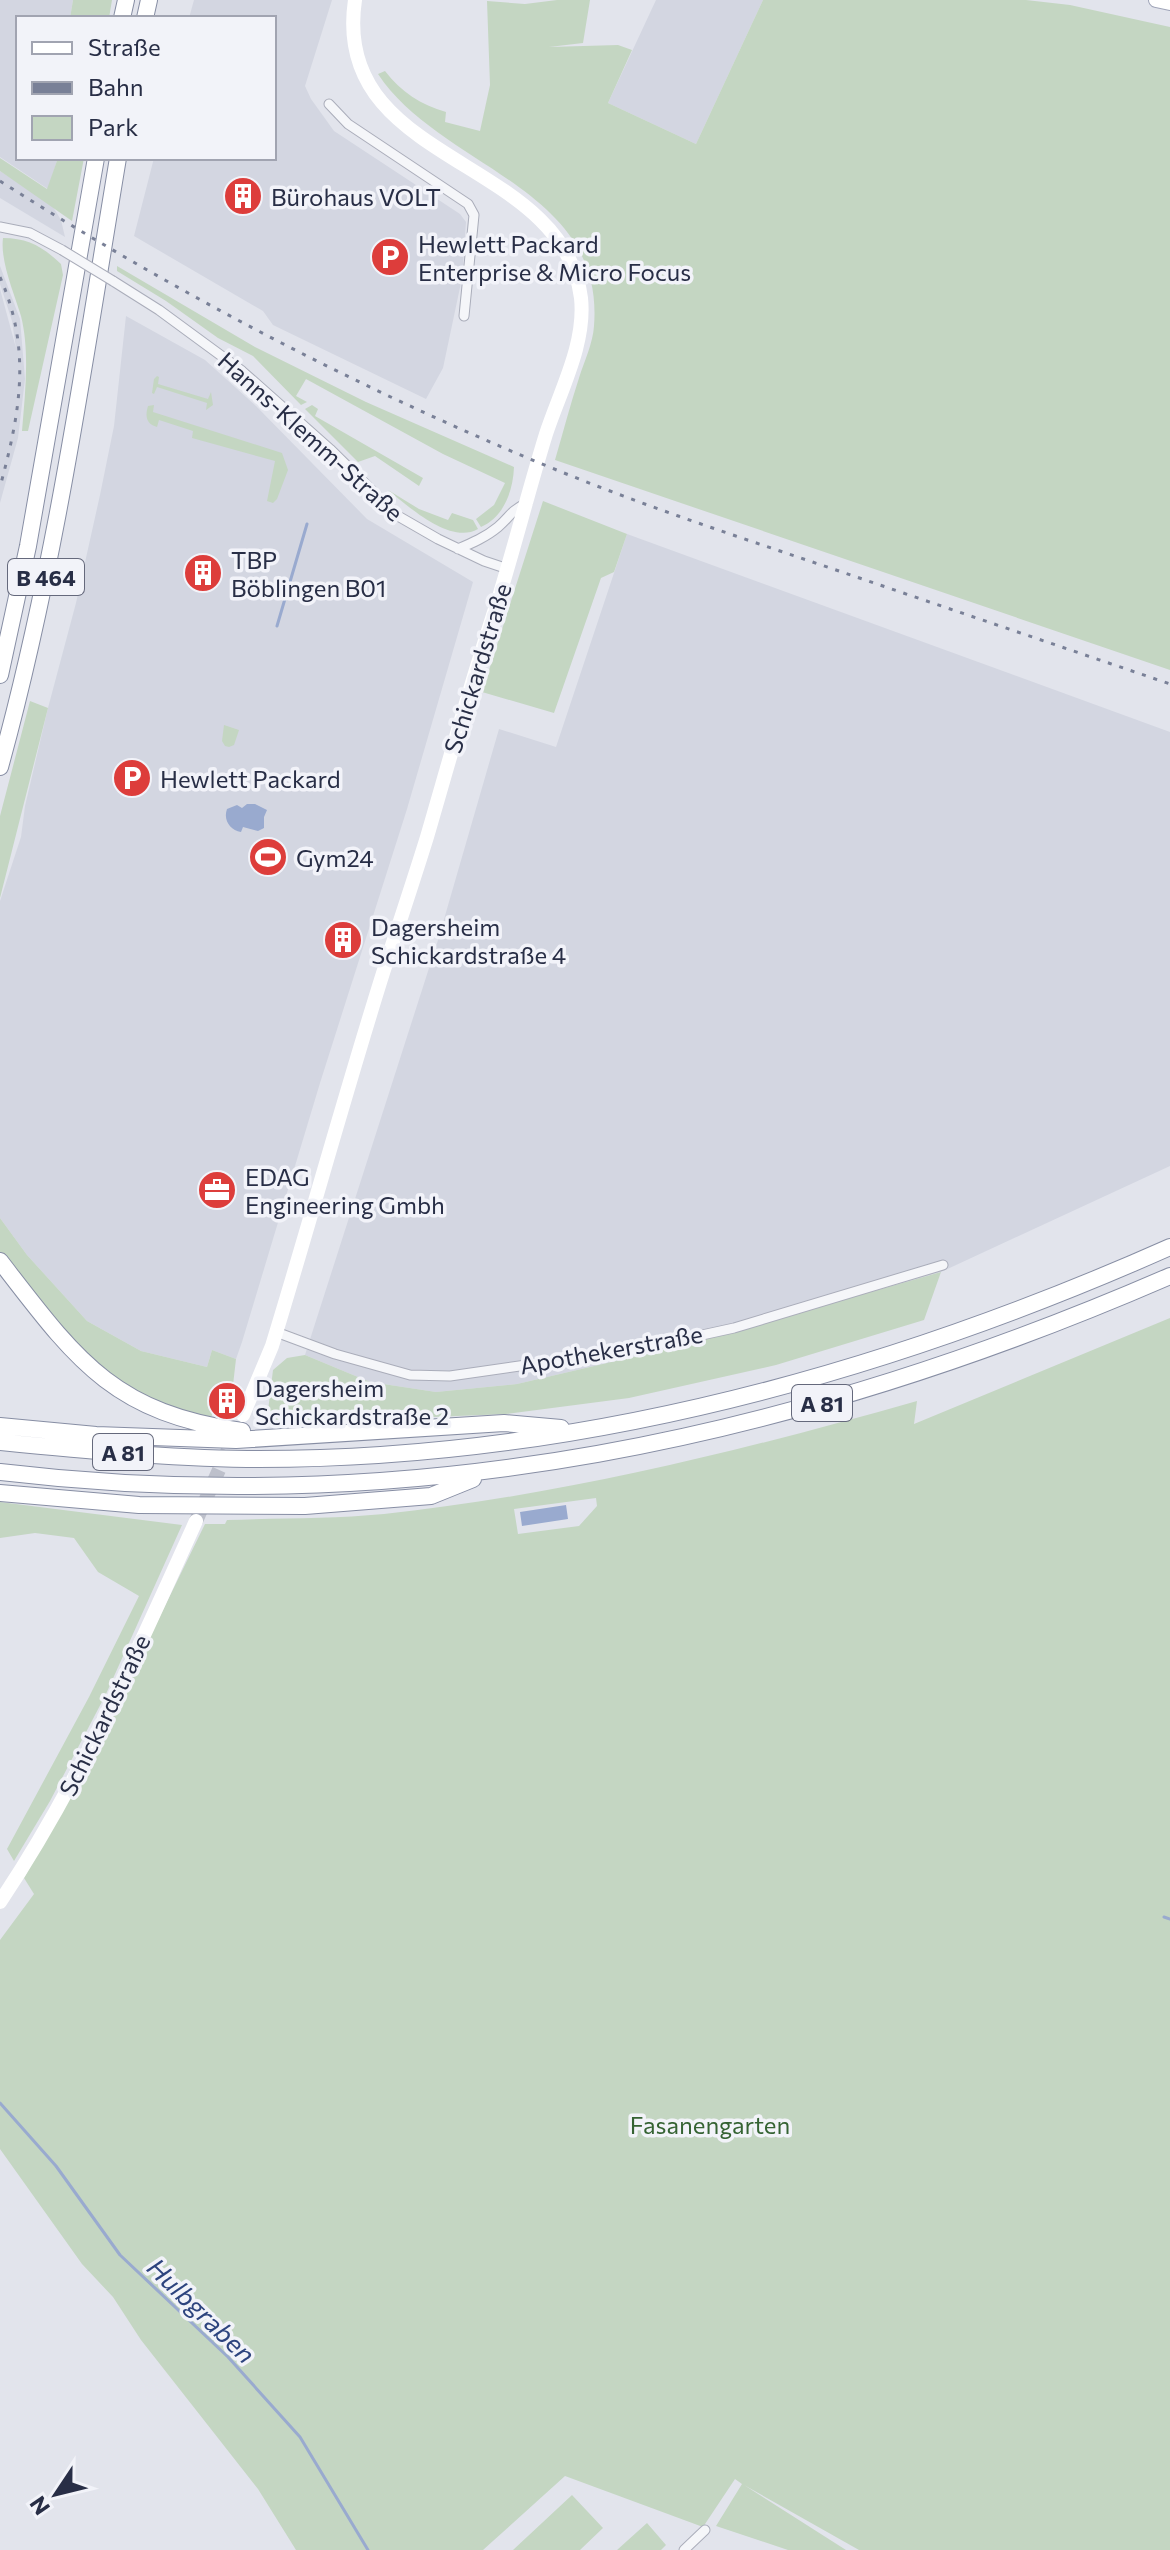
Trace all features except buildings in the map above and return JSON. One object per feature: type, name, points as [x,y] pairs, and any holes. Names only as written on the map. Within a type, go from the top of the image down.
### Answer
[{"type":"highway","name":"B 464","points":[[0,675],[28,546],[96,160]]},
{"type":"highway","name":"B 464","points":[[0,767],[30,654],[50,555],[118,160]]},
{"type":"highway","name":"B 464","points":[[0,780],[5,749]]},
{"type":"highway","name":"A 81","points":[[0,1442],[245,1459],[301,1458],[441,1449],[581,1431],[720,1402],[883,1357],[1001,1316],[1170,1247]]},
{"type":"highway","points":[[0,1261],[76,1355],[119,1391],[182,1419],[275,1436]]},
{"type":"highway","name":"A 81","points":[[0,1472],[122,1483],[246,1487],[369,1482],[493,1471],[662,1443],[812,1406],[971,1355],[1170,1276]]},
{"type":"highway","points":[[0,1426],[156,1438],[236,1440],[504,1423],[581,1431]]},
{"type":"highway","points":[[0,1493],[177,1507],[331,1505],[431,1496],[493,1471]]},
{"type":"street","name":"Schickardstraße","points":[[243,1415],[267,1363],[547,432],[579,336],[581,305],[575,272],[556,237],[527,208],[413,134],[389,113],[369,85],[357,58],[353,29],[355,0]]},
{"type":"street","points":[[1156,0],[1170,3]]},
{"type":"street","points":[[329,104],[348,124],[468,204],[474,215],[464,316]]},
{"type":"street","name":"Hanns-Klemm-Straße","points":[[0,227],[30,233],[159,310],[242,371],[330,449],[398,516],[458,549],[508,569]]},
{"type":"street","points":[[458,549],[490,533],[501,525],[511,511],[527,503]]},
{"type":"street","name":"Apothekerstraße","points":[[276,1332],[335,1354],[410,1375],[450,1376],[638,1349],[734,1328],[943,1265]]},
{"type":"street","name":"Schickardstraße","points":[[0,1902],[47,1828],[90,1749],[196,1521]]},
{"type":"street","points":[[684,2550],[705,2530]]},
{"type":"shaded area","points":[[0,0],[73,0],[70,16],[16,16],[16,160],[57,160],[48,189],[0,157]]},
{"type":"shaded area","points":[[194,0],[332,0],[305,86],[311,99],[334,131],[460,214],[466,222],[462,278],[443,368],[426,399],[273,325],[263,311],[134,236],[153,160],[276,160],[276,16],[190,16]]},
{"type":"shaded area","points":[[656,0],[763,0],[696,144],[608,103]]},
{"type":"shaded area","points":[[0,171],[52,205],[61,220],[65,237],[0,198]]},
{"type":"shaded area","points":[[0,266],[20,319],[25,379],[18,438],[0,503],[0,289],[16,348],[12,321],[0,284]]},
{"type":"shaded area","points":[[126,316],[205,360],[256,406],[367,519],[473,582],[407,809],[242,1342],[236,1359],[212,1350],[207,1367],[141,1351],[87,1321],[27,1255],[0,1218],[0,901],[21,837],[25,806],[100,495],[114,426]]},
{"type":"shaded area","points":[[627,534],[1170,732],[1170,1166],[941,1272],[680,1346],[517,1384],[436,1392],[370,1382],[305,1355],[438,940],[499,729],[556,747]]},
{"type":"green space","points":[[73,0],[112,0],[109,16],[70,16]]},
{"type":"green space","points":[[590,0],[583,43],[549,47],[618,45],[632,50],[608,103],[696,144],[763,0],[1026,0],[1070,5],[1170,27],[1170,670],[555,460],[594,326],[590,279],[574,241],[547,210],[406,106],[378,74],[385,71],[412,97],[446,112],[445,122],[480,131],[490,85],[487,1],[525,4]]},
{"type":"green space","points":[[0,158],[47,189],[57,160],[84,160],[72,221],[0,171]]},
{"type":"green space","points":[[3,238],[28,242],[41,248],[61,264],[63,275],[28,431],[22,431],[26,373],[24,330],[6,267]]},
{"type":"green space","points":[[117,266],[255,347],[366,402],[514,467],[506,502],[496,517],[481,527],[476,519],[494,505],[505,483],[443,454],[306,379],[296,396],[307,402],[301,405],[253,356],[218,338],[117,271]]},
{"type":"green space","points":[[157,376],[158,384],[208,399],[211,392],[213,405],[206,410],[207,403],[157,387],[152,393]]},
{"type":"green space","points":[[154,405],[153,412],[282,453],[288,470],[277,499],[273,503],[267,501],[275,461],[192,438],[193,431],[159,420],[157,427],[153,426],[147,419],[147,413],[148,406]]},
{"type":"green space","points":[[312,405],[318,409],[315,416],[423,478],[419,486],[375,456],[358,462],[305,409]]},
{"type":"green space","points":[[388,490],[419,509],[448,520],[452,513],[473,520],[478,529],[467,533],[442,528]]},
{"type":"green space","points":[[543,501],[627,534],[614,572],[601,578],[554,713],[482,692]]},
{"type":"green space","points":[[30,701],[48,708],[0,898],[0,816]]},
{"type":"green space","points":[[224,725],[239,730],[234,745],[229,747],[222,741]]},
{"type":"green space","points":[[0,1218],[27,1255],[87,1321],[141,1351],[207,1367],[212,1350],[236,1359],[230,1411],[214,1409],[210,1421],[151,1404],[81,1355],[0,1253]]},
{"type":"green space","points":[[941,1272],[924,1320],[776,1365],[629,1398],[506,1414],[287,1423],[267,1419],[273,1370],[287,1358],[305,1355],[370,1382],[436,1392],[517,1384],[680,1346]]},
{"type":"green space","name":"Fasanengarten","points":[[1170,1318],[1170,2550],[859,2550],[744,2485],[846,2550],[788,2550],[716,2526],[742,2484],[735,2479],[703,2527],[565,2476],[483,2550],[296,2550],[258,2489],[141,2340],[113,2297],[82,2264],[0,2149],[0,1940],[34,1894],[24,1878],[97,1745],[205,1524],[225,1524],[227,1520],[384,1514],[520,1495],[653,1469],[917,1401],[914,1424]],"holes":[[[596,1498],[597,1506],[579,1526],[518,1534],[514,1509]]]},
{"type":"green space","points":[[0,1502],[182,1525],[106,1694],[50,1801],[14,1861],[7,1849],[139,1596],[98,1572],[74,1538],[35,1533],[0,1538]]},
{"type":"green space","points":[[572,2495],[603,2528],[580,2550],[513,2550]]},
{"type":"green space","points":[[647,2523],[666,2545],[661,2550],[617,2550]]},
{"type":"water","points":[[247,804],[267,810],[264,828],[258,831],[243,827],[241,832],[228,824],[227,809],[237,805],[242,808]]},
{"type":"water","points":[[566,1505],[568,1519],[522,1526],[520,1512]]},
{"type":"waterway","points":[[277,626],[307,524]]},
{"type":"waterway","points":[[1164,1917],[1170,1919]]},
{"type":"waterway","name":"Hulbgraben","points":[[0,2103],[56,2166],[120,2255],[228,2357],[300,2437],[368,2550]]},
{"type":"tunnel","points":[[196,1521],[237,1430]]},
{"type":"railway","points":[[0,181],[136,263],[275,340],[491,442],[665,511],[1170,684]]},
{"type":"railway","points":[[0,277],[16,330],[20,382],[13,433],[0,487]]},
{"type":"place","name":"Bürohaus VOLT","points":[[243,196]]},
{"type":"place","name":"Hewlett Packard Enterprise & Micro Focus","points":[[390,257]]},
{"type":"place","name":"TBP Böblingen B01","points":[[203,573]]},
{"type":"place","name":"Hewlett Packard","points":[[132,778]]},
{"type":"place","name":"Gym24","points":[[268,857]]},
{"type":"place","name":"Dagersheim Schickardstraße 4","points":[[343,940]]},
{"type":"place","name":"EDAG Engineering Gmbh","points":[[217,1190]]},
{"type":"place","name":"Dagersheim Schickardstraße 2","points":[[227,1401]]}]
